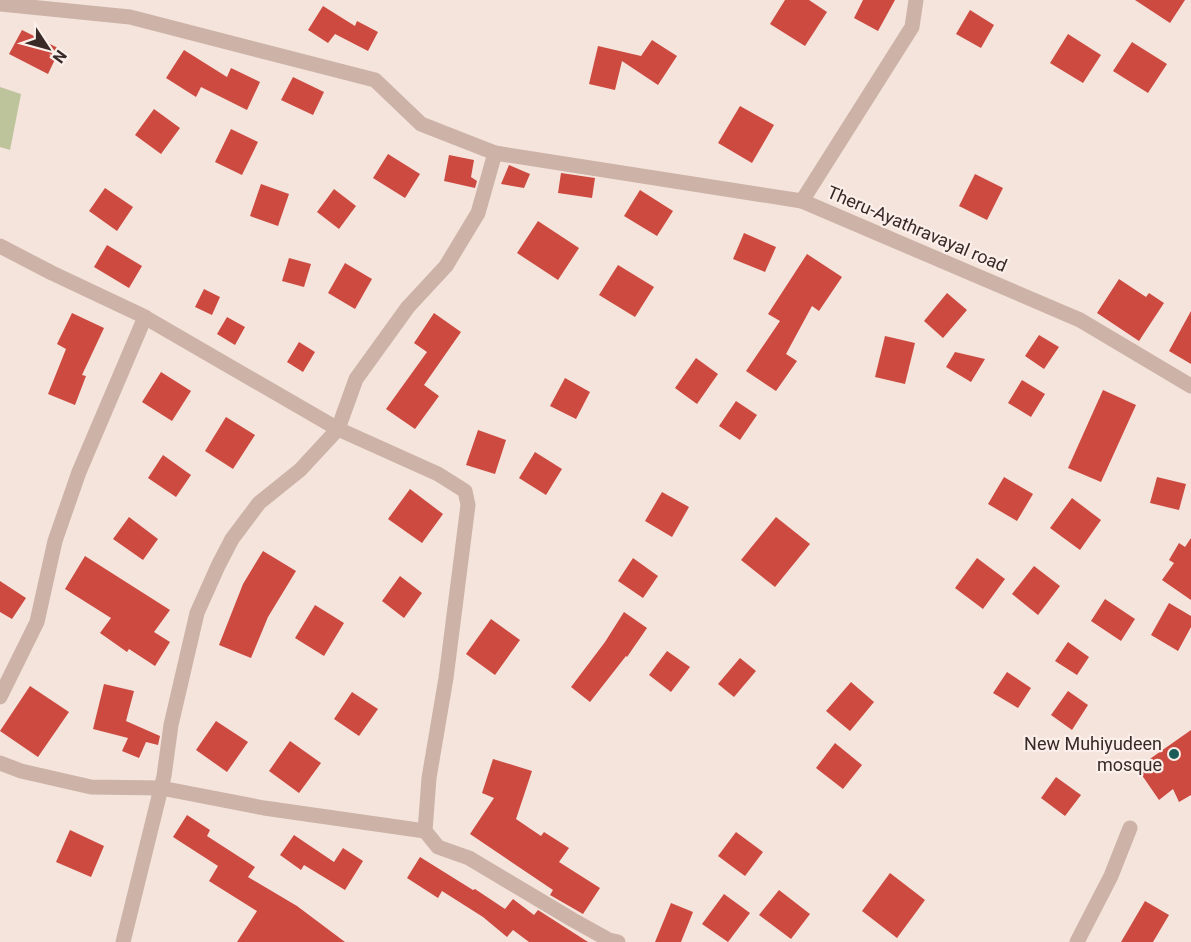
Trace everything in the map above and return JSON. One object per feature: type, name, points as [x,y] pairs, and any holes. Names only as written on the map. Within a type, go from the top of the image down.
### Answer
[{"type":"street","name":"Theru-Ayathravayal road","points":[[916,0],[912,27],[802,201],[1080,320],[1191,386]]},
{"type":"street","points":[[0,4],[130,17],[375,80],[421,124],[495,153],[802,201]]},
{"type":"street","points":[[123,942],[160,789],[171,725],[197,613],[218,566],[232,539],[258,503],[300,470],[338,429],[356,379],[408,306],[446,266],[478,213],[495,153]]},
{"type":"street","points":[[0,246],[145,317],[338,429],[438,474],[465,491],[468,505],[446,678],[429,777],[425,831]]},
{"type":"street","points":[[0,697],[37,622],[55,541],[79,472],[145,317]]},
{"type":"street","points":[[0,763],[21,771],[91,787],[160,789],[264,808],[425,831],[438,847],[469,858],[526,893],[614,941]]},
{"type":"street","points":[[1077,942],[1111,876],[1130,828]]},
{"type":"green space","points":[[0,87],[21,94],[10,150],[0,147]]},
{"type":"building","points":[[785,0],[809,0],[827,12],[805,46],[770,24]]},
{"type":"building","points":[[863,0],[895,0],[878,31],[854,18]]},
{"type":"building","points":[[1135,0],[1185,0],[1170,23]]},
{"type":"building","points":[[323,6],[355,26],[357,21],[378,32],[368,51],[335,34],[328,43],[308,30]]},
{"type":"building","points":[[970,10],[994,25],[981,48],[956,34]]},
{"type":"building","points":[[22,30],[60,49],[48,74],[9,54]]},
{"type":"building","points":[[1068,34],[1101,55],[1083,83],[1050,63]]},
{"type":"building","points":[[652,40],[677,56],[658,85],[622,61],[615,90],[589,84],[598,46],[641,56]]},
{"type":"building","points":[[1132,42],[1167,64],[1148,93],[1113,71]]},
{"type":"building","points":[[184,50],[227,77],[231,68],[260,82],[247,110],[201,87],[196,97],[166,78]]},
{"type":"building","points":[[293,77],[324,92],[313,115],[281,100]]},
{"type":"building","points":[[740,106],[774,125],[752,163],[718,143]]},
{"type":"building","points":[[154,109],[180,128],[161,154],[135,135]]},
{"type":"building","points":[[231,129],[258,142],[242,175],[215,162]]},
{"type":"building","points":[[388,154],[420,174],[405,198],[373,178]]},
{"type":"building","points":[[449,155],[474,160],[471,177],[477,181],[475,188],[444,181]]},
{"type":"building","points":[[509,165],[530,174],[524,188],[501,184]]},
{"type":"building","points":[[561,173],[595,178],[592,198],[558,193]]},
{"type":"building","points":[[975,174],[1003,188],[987,220],[959,206]]},
{"type":"building","points":[[261,184],[289,194],[278,226],[250,216]]},
{"type":"building","points":[[105,188],[133,207],[117,231],[89,211]]},
{"type":"building","points":[[334,189],[356,206],[339,229],[317,212]]},
{"type":"building","points":[[640,190],[673,211],[657,236],[624,216]]},
{"type":"building","points":[[538,221],[579,248],[558,280],[517,253]]},
{"type":"building","points":[[744,233],[776,247],[765,272],[733,259]]},
{"type":"building","points":[[107,245],[142,266],[129,288],[94,267]]},
{"type":"building","points":[[807,254],[842,277],[819,311],[812,306],[786,354],[797,361],[776,391],[746,371],[780,321],[768,314]]},
{"type":"building","points":[[289,258],[311,264],[304,287],[282,281]]},
{"type":"building","points":[[345,263],[372,279],[355,309],[328,293]]},
{"type":"building","points":[[618,265],[654,287],[635,317],[599,295]]},
{"type":"building","points":[[1119,279],[1146,297],[1149,293],[1164,303],[1139,341],[1097,313]]},
{"type":"building","points":[[204,289],[220,297],[212,315],[195,307]]},
{"type":"building","points":[[947,293],[967,310],[943,338],[924,321]]},
{"type":"building","points":[[1191,311],[1191,364],[1169,351]]},
{"type":"building","points":[[72,313],[104,328],[82,375],[86,376],[75,405],[48,394],[66,349],[57,344]]},
{"type":"building","points":[[434,313],[461,332],[424,385],[439,396],[415,429],[386,409],[427,352],[414,343]]},
{"type":"building","points":[[227,317],[245,327],[235,345],[217,334]]},
{"type":"building","points":[[1039,335],[1059,347],[1044,369],[1025,356]]},
{"type":"building","points":[[885,336],[915,343],[905,384],[875,377]]},
{"type":"building","points":[[299,342],[315,352],[303,372],[287,362]]},
{"type":"building","points":[[955,352],[985,359],[971,382],[946,367]]},
{"type":"building","points":[[696,358],[718,374],[697,404],[675,388]]},
{"type":"building","points":[[161,372],[191,391],[172,421],[142,402]]},
{"type":"building","points":[[565,378],[590,392],[576,419],[550,406]]},
{"type":"building","points":[[1022,380],[1045,394],[1031,417],[1008,403]]},
{"type":"building","points":[[1103,390],[1136,405],[1101,482],[1068,468]]},
{"type":"building","points":[[736,401],[757,415],[740,440],[719,426]]},
{"type":"building","points":[[226,417],[255,435],[233,469],[205,451]]},
{"type":"building","points":[[478,430],[506,440],[495,474],[466,465]]},
{"type":"building","points":[[535,452],[562,469],[546,495],[519,478]]},
{"type":"building","points":[[163,455],[191,475],[176,497],[148,478]]},
{"type":"building","points":[[1004,477],[1033,494],[1017,521],[988,504]]},
{"type":"building","points":[[1157,477],[1186,484],[1179,510],[1150,503]]},
{"type":"building","points":[[410,489],[443,514],[422,543],[388,519]]},
{"type":"building","points":[[662,492],[689,507],[672,537],[645,521]]},
{"type":"building","points":[[1072,498],[1101,520],[1080,550],[1050,528]]},
{"type":"building","points":[[129,517],[158,539],[143,560],[113,539]]},
{"type":"building","points":[[776,517],[810,544],[775,587],[741,560]]},
{"type":"building","points":[[1191,538],[1191,600],[1162,580],[1174,563],[1169,560],[1179,543],[1185,547]]},
{"type":"building","points":[[263,551],[296,571],[268,617],[251,658],[219,645],[243,584]]},
{"type":"building","points":[[85,556],[170,610],[154,632],[170,642],[155,666],[129,649],[127,652],[100,633],[111,618],[65,589]]},
{"type":"building","points":[[633,558],[658,576],[643,598],[618,581]]},
{"type":"building","points":[[977,558],[1005,579],[983,609],[955,588]]},
{"type":"building","points":[[1034,566],[1060,586],[1038,615],[1012,594]]},
{"type":"building","points":[[400,576],[422,593],[404,618],[382,601]]},
{"type":"building","points":[[0,581],[26,598],[12,619],[0,612]]},
{"type":"building","points":[[1105,599],[1135,619],[1121,641],[1091,621]]},
{"type":"building","points":[[1169,603],[1191,616],[1191,627],[1178,651],[1151,635]]},
{"type":"building","points":[[315,605],[344,623],[324,656],[295,638]]},
{"type":"building","points":[[624,612],[647,628],[627,657],[590,702],[571,687]]},
{"type":"building","points":[[491,619],[520,640],[495,675],[466,654]]},
{"type":"building","points":[[1068,642],[1089,657],[1077,675],[1055,661]]},
{"type":"building","points":[[667,651],[690,667],[671,692],[649,675]]},
{"type":"building","points":[[740,658],[756,671],[734,697],[718,684]]},
{"type":"building","points":[[1007,672],[1031,688],[1018,708],[993,693]]},
{"type":"building","points":[[851,682],[874,702],[850,731],[826,711]]},
{"type":"building","points":[[104,684],[134,691],[126,721],[160,736],[158,745],[146,742],[139,758],[122,751],[128,738],[93,729]]},
{"type":"building","points":[[30,686],[69,712],[38,757],[0,731]]},
{"type":"building","points":[[1068,691],[1088,705],[1072,730],[1051,715]]},
{"type":"building","points":[[352,692],[378,709],[359,736],[334,719]]},
{"type":"building","points":[[216,721],[248,742],[227,772],[196,750]]},
{"type":"building","name":"New Muhiyudeen mosque","points":[[1191,730],[1191,795],[1179,802],[1173,789],[1159,800],[1137,768]]},
{"type":"building","points":[[290,741],[321,763],[299,793],[269,771]]},
{"type":"building","points":[[835,743],[862,765],[843,789],[816,768]]},
{"type":"building","points":[[493,759],[532,771],[516,819],[541,836],[544,832],[569,848],[559,862],[600,888],[583,914],[550,895],[553,890],[470,834],[494,798],[482,793]]},
{"type":"building","points":[[1056,777],[1081,795],[1065,816],[1041,798]]},
{"type":"building","points":[[187,815],[210,830],[207,836],[255,867],[248,877],[297,906],[345,942],[237,942],[257,911],[209,881],[218,866],[173,837]]},
{"type":"building","points":[[70,830],[104,846],[91,877],[56,862]]},
{"type":"building","points":[[736,832],[763,852],[745,876],[718,856]]},
{"type":"building","points":[[294,835],[334,862],[343,848],[363,861],[345,890],[304,865],[301,870],[280,855]]},
{"type":"building","points":[[420,857],[505,909],[513,899],[534,915],[538,910],[588,942],[529,942],[513,930],[507,937],[483,917],[442,891],[438,898],[407,878]]},
{"type":"building","points":[[890,873],[925,900],[897,938],[862,911]]},
{"type":"building","points":[[779,890],[810,914],[791,939],[759,915]]},
{"type":"building","points":[[724,894],[750,913],[728,942],[702,924]]},
{"type":"building","points":[[1145,901],[1169,915],[1153,942],[1121,942]]},
{"type":"building","points":[[671,903],[693,912],[681,942],[655,942]]},
{"type":"place","name":"New Muhiyudeen mosque","points":[[1174,754]]}]
